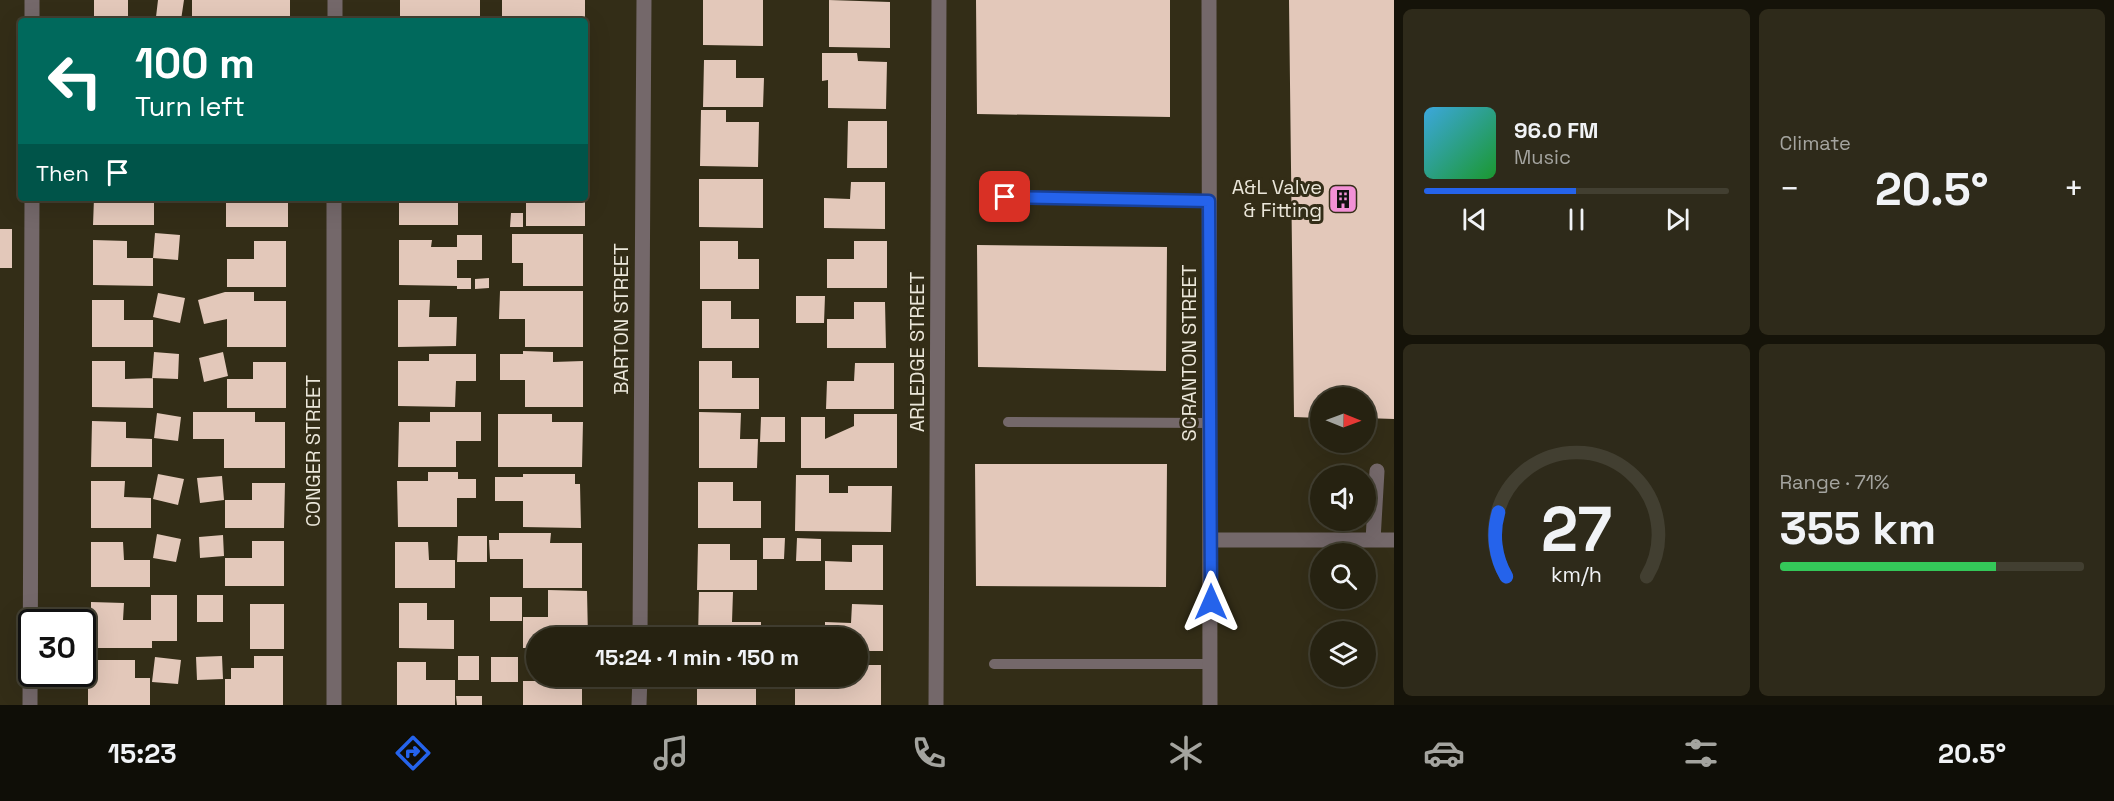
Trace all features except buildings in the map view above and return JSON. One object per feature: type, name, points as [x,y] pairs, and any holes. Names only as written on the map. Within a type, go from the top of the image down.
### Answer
[{"type":"street","points":[[32,0],[32,18]]},
{"type":"street","points":[[335,0],[335,18]]},
{"type":"street","name":"BARTON STREET","points":[[640,627],[645,0]]},
{"type":"street","name":"ARLEDGE STREET","points":[[936,705],[939,0]]},
{"type":"street","name":"SCRANTON STREET","points":[[1209,0],[1210,705]]},
{"type":"street","points":[[30,705],[32,201]]},
{"type":"street","name":"CONGER STREET","points":[[334,201],[334,705]]},
{"type":"street","points":[[1373,540],[1377,471]]},
{"type":"street","points":[[1211,540],[1394,540]]},
{"type":"street","points":[[639,705],[640,687]]},
{"type":"lane","points":[[1005,197],[1209,201]]},
{"type":"lane","points":[[1008,422],[1211,423]]},
{"type":"lane","points":[[994,664],[1210,664]]},
{"type":"place","name":"A&L Valve & Fitting","points":[[1343,199]]},
{"type":"route","points":[[1005,197],[1209,201],[1211,602]]}]
